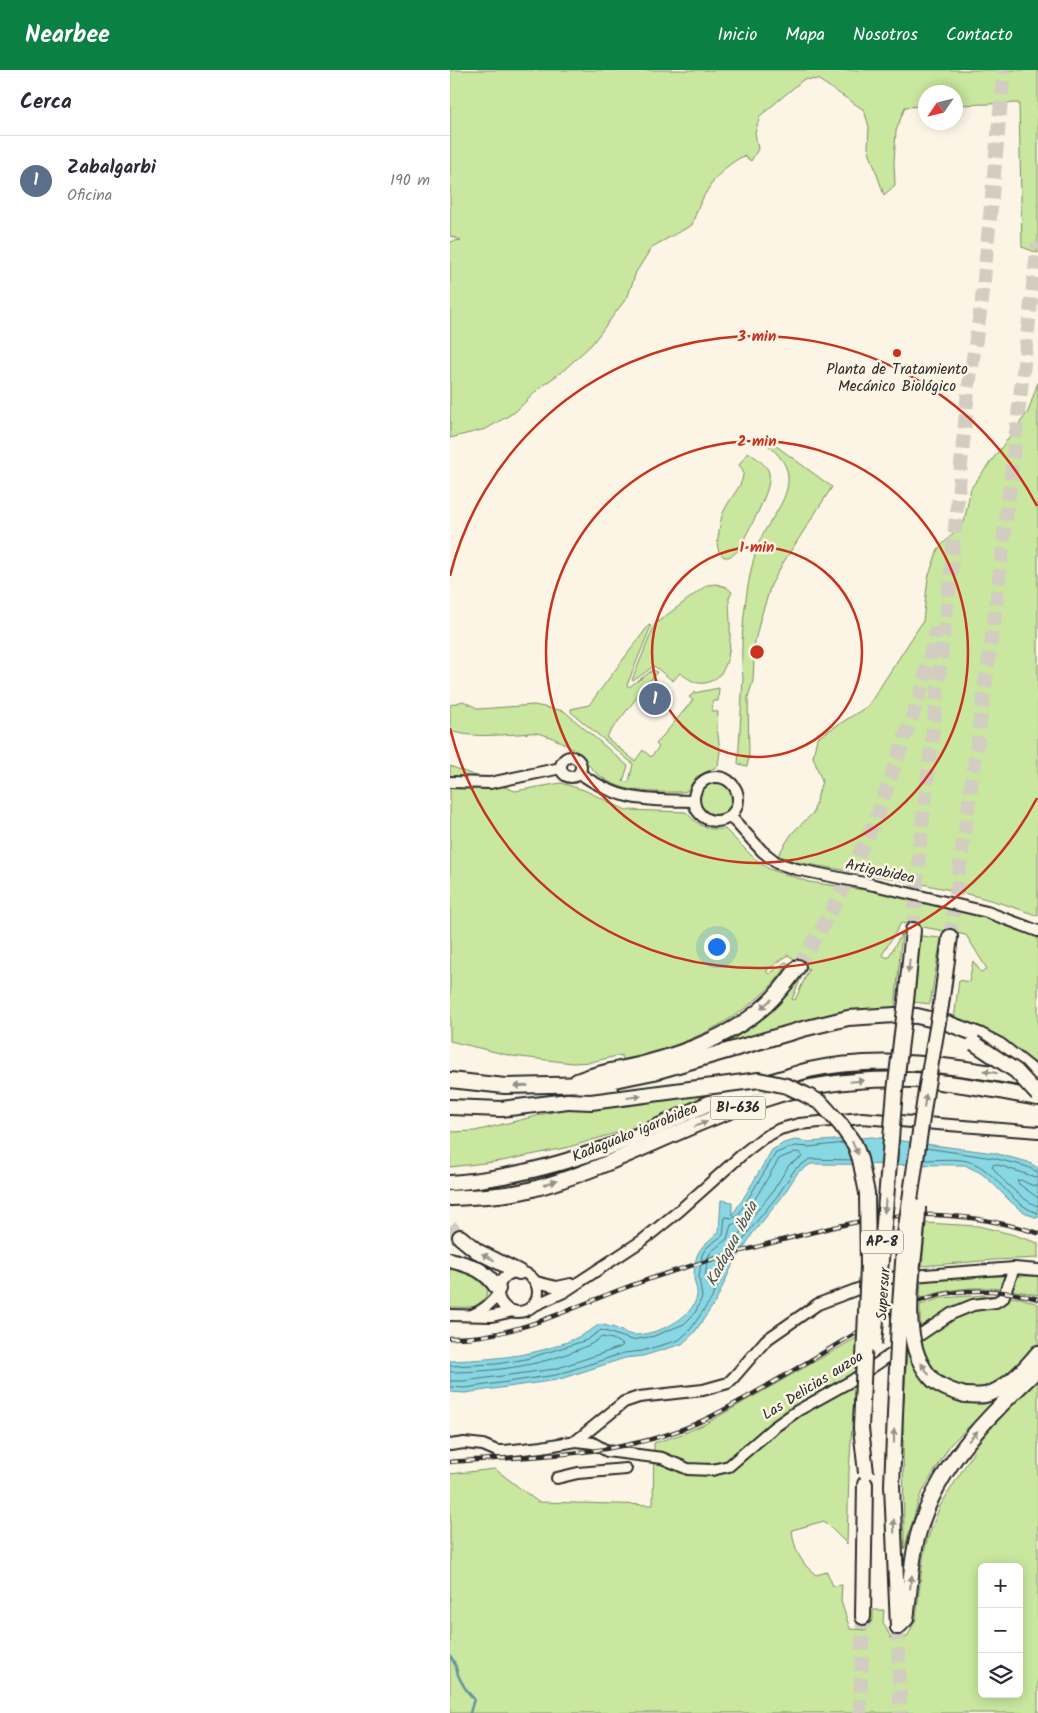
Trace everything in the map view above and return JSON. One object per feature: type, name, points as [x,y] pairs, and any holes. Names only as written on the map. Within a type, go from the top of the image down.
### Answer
[{"type":"highway","name":"Supersur","points":[[863,1617],[866,1478],[874,1336],[895,1091],[913,930]]},
{"type":"highway","name":"Supersur","points":[[950,937],[905,1234],[899,1320],[892,1485],[898,1627],[906,1618],[917,1536],[938,1484],[952,1460],[1021,1379]]},
{"type":"highway","points":[[569,1084],[593,1074],[650,1062],[703,1043],[735,1026],[765,1006],[798,968]]},
{"type":"highway","points":[[450,1080],[505,1086],[595,1084],[654,1072],[804,1034],[872,1024],[894,1023],[948,1032],[1000,1046],[1029,1069],[1038,1080]]},
{"type":"highway","points":[[450,1107],[501,1109],[568,1101],[674,1076],[804,1034]]},
{"type":"highway","points":[[976,1039],[1016,1071],[1038,1096]]},
{"type":"highway","name":"Kadaguako igarobidea","points":[[450,1183],[527,1172],[622,1141],[753,1087],[811,1070],[843,1065],[893,1063],[985,1071],[1038,1080]]},
{"type":"highway","points":[[568,1101],[591,1102],[758,1080],[780,1084],[804,1094],[821,1103],[842,1124],[855,1145],[867,1193],[868,1266],[861,1428],[866,1478]]},
{"type":"highway","name":"Kadaguako igarobidea","points":[[450,1198],[474,1198],[528,1190],[598,1168],[766,1098],[837,1083],[870,1080],[917,1080],[1038,1096]]},
{"type":"highway","points":[[915,1170],[918,1210],[910,1294],[912,1329],[916,1353],[923,1368],[935,1382],[951,1391],[964,1395],[984,1395],[1021,1379],[1038,1369]]},
{"type":"highway","points":[[450,1175],[497,1177]]},
{"type":"highway","points":[[450,1206],[506,1201],[528,1190]]},
{"type":"highway","points":[[460,1237],[477,1251],[519,1272]]},
{"type":"highway","points":[[450,1260],[478,1268],[494,1281],[498,1291]]},
{"type":"highway","points":[[1021,1379],[1038,1353]]},
{"type":"street","points":[[574,757],[580,764],[579,773],[567,776],[561,768],[562,762],[566,758],[574,757]]},
{"type":"street","points":[[450,782],[490,783],[561,768]]},
{"type":"street","points":[[579,773],[612,792],[631,798],[651,801],[694,801]]},
{"type":"street","points":[[716,777],[724,778],[732,784],[738,796],[738,804],[731,816],[718,822],[704,818],[695,808],[694,801],[697,787],[702,781],[716,777]]},
{"type":"street","name":"Artigabidea","points":[[731,816],[762,851],[777,862],[796,869],[988,912],[1038,932]]},
{"type":"street","points":[[450,1315],[492,1316],[512,1311],[526,1311],[548,1300],[643,1240],[679,1212],[763,1138],[780,1129],[799,1124],[862,1118],[1038,1132]]},
{"type":"street","name":"Las Delicias auzoa","points":[[576,1441],[624,1402],[639,1397],[703,1390],[728,1383],[766,1340],[818,1304],[887,1278],[1014,1268],[1038,1270]]},
{"type":"street","name":"Las Delicias auzoa","points":[[450,1445],[464,1443],[483,1445],[497,1451],[504,1451],[576,1441],[593,1443],[607,1451],[662,1458],[688,1468],[712,1470],[729,1466],[773,1428],[797,1411],[854,1380],[951,1314],[973,1305],[996,1302],[1003,1298],[1014,1268]]},
{"type":"street","points":[[471,1315],[482,1311],[491,1303],[503,1278],[513,1273],[519,1272],[531,1277],[536,1282],[557,1286],[579,1282]]},
{"type":"street","points":[[532,1307],[538,1295],[536,1282]]},
{"type":"street","points":[[498,1291],[503,1305],[512,1311]]},
{"type":"street","points":[[557,1478],[578,1473],[626,1469]]},
{"type":"green space","points":[[450,70],[1038,70],[1038,253],[1022,247],[1019,103],[963,105],[963,85],[918,85],[918,106],[905,107],[896,131],[895,185],[884,195],[868,148],[869,127],[864,110],[819,80],[804,79],[760,116],[755,133],[758,149],[751,161],[744,156],[734,161],[718,176],[705,194],[692,225],[652,247],[636,272],[628,296],[592,344],[564,370],[542,386],[515,412],[486,429],[450,438],[450,242],[461,240],[450,236]]},
{"type":"green space","points":[[1038,382],[1038,916],[979,897],[888,878],[796,862],[778,855],[793,832],[813,813],[822,781],[813,757],[817,738],[868,706],[923,621],[928,578],[938,549],[964,522],[971,488],[1028,412]]},
{"type":"green space","points":[[764,437],[832,487],[771,585],[760,620],[755,641],[753,681],[748,697],[749,758],[747,766],[738,764],[743,678],[744,611],[750,575],[758,545],[785,495],[788,485],[785,465],[775,451],[762,440]]},
{"type":"green space","points":[[748,452],[768,470],[768,487],[739,549],[732,555],[724,557],[717,546],[721,520],[725,509],[742,480],[743,470],[739,465]]},
{"type":"green space","points":[[716,584],[726,587],[732,592],[729,598],[730,644],[725,667],[719,675],[707,683],[699,683],[680,673],[673,681],[654,666],[633,681],[655,624],[707,585]]},
{"type":"green space","points":[[649,625],[651,626],[627,685],[629,687],[653,670],[657,672],[606,737],[635,761],[643,750],[651,757],[659,747],[656,744],[693,700],[689,697],[694,693],[719,688],[718,701],[713,701],[712,711],[718,712],[717,727],[720,751],[718,766],[696,777],[687,791],[653,792],[615,785],[598,774],[569,747],[542,734],[475,735],[450,731],[450,705],[463,701],[479,709],[534,705],[564,711],[628,766],[623,781],[629,782],[633,764],[571,712],[571,709],[589,705]]},
{"type":"green space","points":[[450,766],[515,791],[561,783],[584,790],[626,810],[686,812],[695,821],[707,828],[725,829],[754,858],[769,869],[809,882],[885,893],[959,908],[1038,938],[1038,1066],[1001,1040],[954,1020],[959,980],[969,982],[973,961],[981,972],[987,969],[966,935],[901,923],[882,955],[888,958],[902,933],[895,1008],[823,1016],[683,1059],[773,1006],[804,971],[792,999],[795,1000],[809,969],[788,955],[766,971],[769,974],[785,962],[788,963],[775,982],[758,998],[726,1021],[678,1044],[624,1061],[621,1055],[591,1062],[573,1063],[512,1056],[450,1041]]},
{"type":"green space","points":[[716,783],[728,788],[733,800],[728,812],[716,817],[704,812],[699,800],[704,788]]},
{"type":"green space","points":[[921,936],[941,938],[930,1004],[914,1002]]},
{"type":"green space","points":[[724,1091],[649,1123],[569,1147],[502,1161],[450,1167],[450,1132],[475,1131],[569,1108],[654,1101]]},
{"type":"green space","points":[[926,1223],[978,1226],[1011,1234],[1038,1243],[1038,1258],[922,1266]]},
{"type":"green space","points":[[450,1268],[471,1276],[484,1285],[488,1290],[482,1302],[468,1307],[450,1307]]},
{"type":"green space","points":[[953,1276],[1038,1276],[1038,1295],[992,1288],[979,1288],[951,1290],[920,1298],[921,1282]]},
{"type":"green space","points":[[984,1295],[1021,1298],[1038,1304],[1038,1345],[1017,1368],[998,1381],[978,1388],[964,1389],[943,1380],[929,1365],[921,1340],[920,1305],[941,1298]]},
{"type":"green space","points":[[858,1337],[849,1472],[847,1544],[824,1521],[792,1530],[793,1537],[799,1556],[811,1571],[816,1575],[827,1572],[833,1586],[842,1585],[841,1601],[850,1629],[866,1630],[873,1619],[873,1610],[884,1610],[883,1622],[891,1638],[907,1637],[916,1619],[923,1558],[927,1540],[940,1506],[973,1453],[975,1442],[1038,1380],[1038,1713],[450,1713],[450,1474],[495,1469],[538,1502],[653,1505],[654,1443],[705,1424]]},
{"type":"green space","points":[[907,1351],[924,1382],[942,1395],[963,1401],[1020,1380],[993,1403],[950,1445],[920,1496],[904,1550],[903,1417]]},
{"type":"water","name":"Kadagua ibaia","points":[[872,1137],[994,1153],[1028,1162],[1038,1168],[1038,1218],[1021,1210],[979,1172],[965,1165],[811,1164],[798,1172],[782,1197],[753,1233],[731,1268],[716,1301],[694,1333],[682,1344],[643,1356],[625,1358],[557,1380],[465,1393],[450,1392],[450,1361],[509,1357],[547,1349],[566,1343],[600,1324],[613,1327],[628,1334],[641,1335],[672,1324],[689,1312],[694,1304],[697,1293],[694,1277],[697,1255],[703,1246],[719,1232],[721,1200],[732,1202],[732,1215],[772,1150],[784,1143],[795,1140],[809,1142]]},
{"type":"waterway","points":[[450,1656],[461,1682],[474,1699],[470,1713]]},
{"type":"tunnel","points":[[913,930],[920,845],[951,571],[968,391],[982,300],[1004,70]]},
{"type":"tunnel","points":[[950,937],[994,622],[1038,243]]},
{"type":"tunnel","points":[[798,967],[831,912],[876,819],[922,688],[937,628]]},
{"type":"tunnel","points":[[450,1226],[460,1237]]},
{"type":"tunnel","points":[[860,1713],[863,1617]]},
{"type":"tunnel","points":[[898,1627],[900,1713]]},
{"type":"railway","points":[[450,1338],[473,1337],[516,1329],[638,1283],[695,1265],[771,1243],[878,1218],[918,1215],[959,1216],[1018,1227],[1038,1233]]},
{"type":"railway","points":[[450,1462],[584,1452],[650,1440],[712,1416],[877,1321],[914,1303],[940,1295],[965,1291],[1002,1292],[1038,1299]]},
{"type":"place","name":"Planta de Tratamiento Mecánico Biológico","points":[[897,353]]},
{"type":"place","name":"Zabalgarbi","points":[[655,699]]}]
